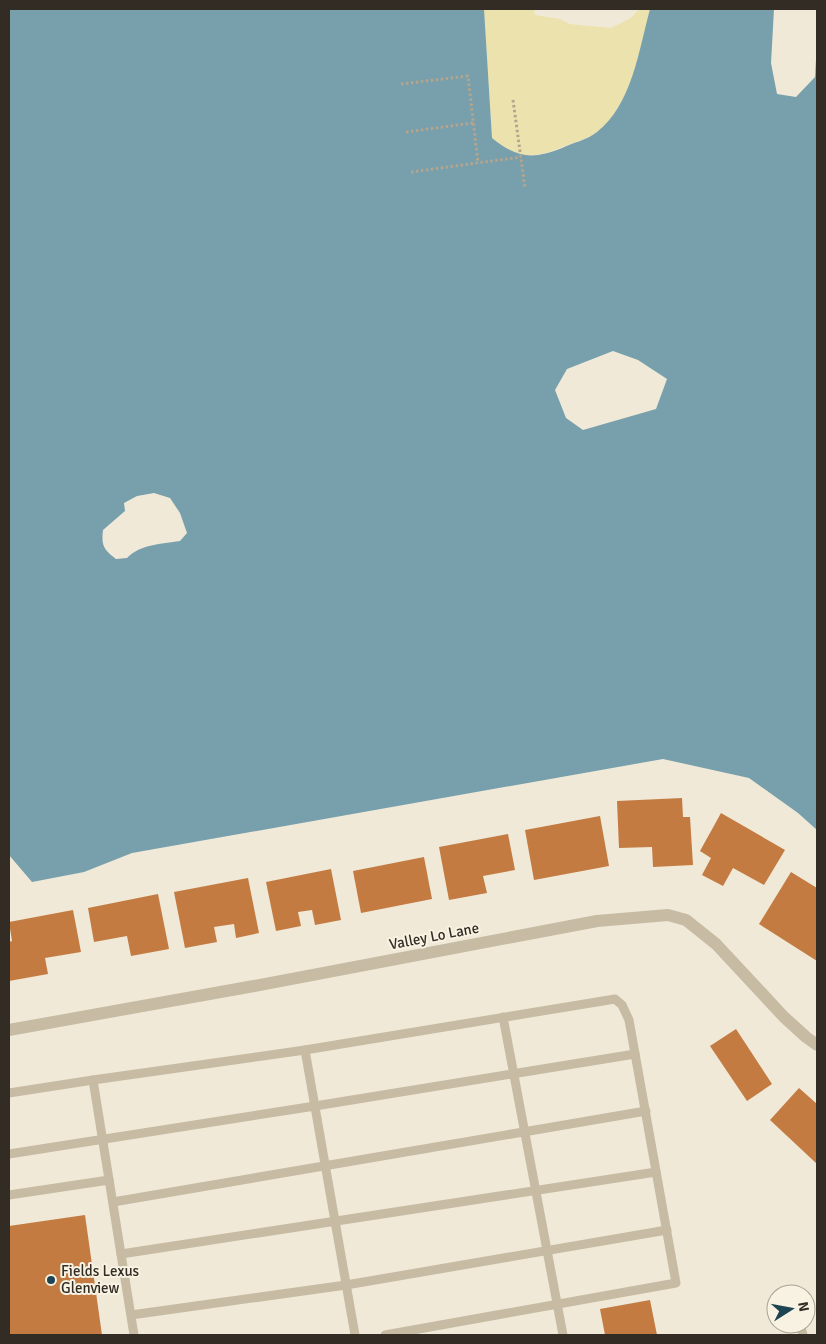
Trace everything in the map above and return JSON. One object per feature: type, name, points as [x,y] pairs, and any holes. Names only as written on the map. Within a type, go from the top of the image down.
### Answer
[{"type":"street","name":"Valley Lo Lane","points":[[9,1030],[597,921],[668,915],[686,920],[716,944],[784,1017],[817,1045]]},
{"type":"lane","points":[[9,1093],[305,1050],[615,999],[622,1005],[630,1020],[676,1283],[385,1335]]},
{"type":"lane","points":[[503,1017],[563,1335]]},
{"type":"lane","points":[[305,1050],[355,1335]]},
{"type":"lane","points":[[9,1154],[635,1054]]},
{"type":"lane","points":[[93,1080],[134,1335]]},
{"type":"lane","points":[[113,1202],[646,1112]]},
{"type":"lane","points":[[121,1254],[656,1172]]},
{"type":"lane","points":[[9,1195],[109,1180]]},
{"type":"lane","points":[[131,1315],[346,1285],[666,1230]]},
{"type":"path","points":[[401,84],[468,76],[478,163]]},
{"type":"path","points":[[513,100],[525,188]]},
{"type":"path","points":[[406,132],[474,124]]},
{"type":"path","points":[[411,172],[521,157]]},
{"type":"sand","points":[[484,9],[534,9],[535,15],[560,19],[569,24],[611,28],[631,18],[639,9],[650,9],[632,76],[626,92],[609,121],[589,137],[542,154],[525,155],[517,153],[509,150],[492,138]]},
{"type":"water","points":[[9,9],[484,9],[492,138],[509,150],[525,155],[551,152],[589,137],[609,121],[626,92],[638,58],[650,9],[774,9],[771,63],[777,94],[796,97],[815,77],[817,41],[817,830],[798,813],[749,778],[663,759],[132,853],[84,872],[32,882],[9,855]],"holes":[[[613,351],[638,360],[667,379],[656,409],[583,430],[566,418],[555,390],[567,369]],[[154,493],[170,498],[180,513],[187,533],[180,541],[145,547],[127,558],[116,559],[104,547],[102,540],[103,530],[125,511],[124,503],[137,496]]]},
{"type":"building","points":[[682,798],[683,817],[690,817],[693,865],[653,867],[652,847],[619,848],[617,801]]},
{"type":"building","points":[[721,813],[785,850],[764,885],[733,868],[723,886],[702,875],[711,858],[700,851]]},
{"type":"building","points":[[600,816],[609,866],[534,880],[525,830]]},
{"type":"building","points":[[508,834],[515,870],[483,876],[487,893],[449,900],[439,847]]},
{"type":"building","points":[[424,857],[432,899],[361,913],[353,871]]},
{"type":"building","points":[[331,869],[341,920],[315,925],[312,910],[298,912],[301,926],[276,931],[266,882]]},
{"type":"building","points":[[791,872],[817,888],[817,961],[759,924]]},
{"type":"building","points":[[248,878],[259,933],[236,938],[234,924],[214,927],[217,942],[185,948],[174,892]]},
{"type":"building","points":[[158,894],[169,949],[131,956],[127,936],[94,942],[88,908]]},
{"type":"building","points":[[73,910],[81,952],[45,958],[48,974],[9,981],[9,942],[12,941],[9,922]]},
{"type":"building","points":[[736,1029],[772,1084],[747,1101],[710,1046]]},
{"type":"building","points":[[799,1088],[817,1104],[817,1164],[770,1120]]},
{"type":"building","name":"Fields Lexus Glenview","points":[[85,1215],[102,1335],[9,1335],[9,1226]]},
{"type":"building","points":[[650,1300],[657,1335],[605,1335],[600,1309]]},
{"type":"place","name":"Fields Lexus Glenview","points":[[51,1280]]}]
